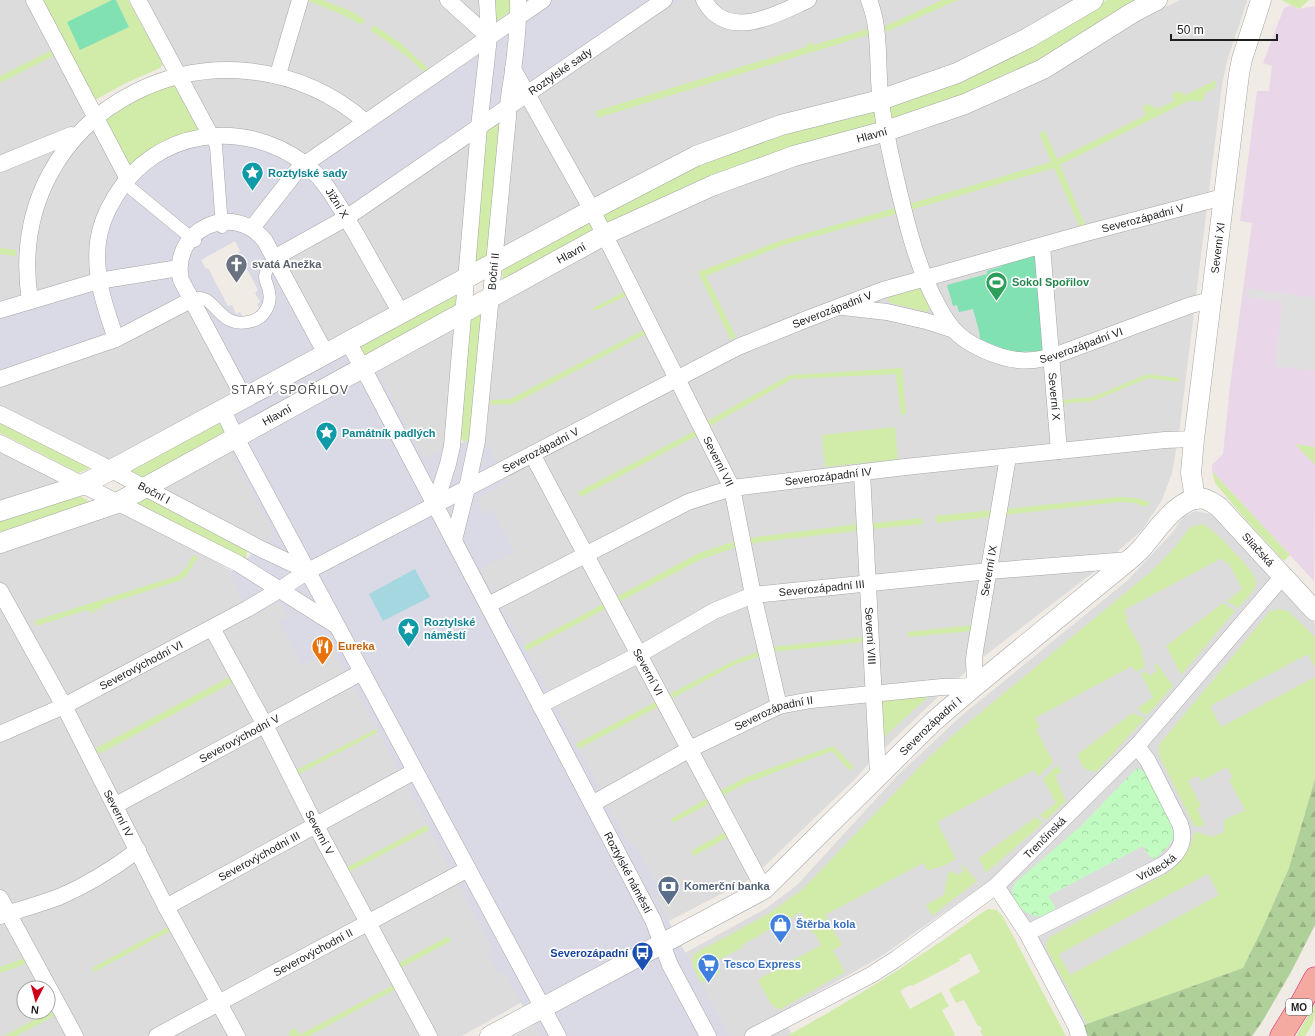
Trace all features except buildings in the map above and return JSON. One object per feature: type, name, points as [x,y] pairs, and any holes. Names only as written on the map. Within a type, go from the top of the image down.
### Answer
[{"type":"highway","name":"MO","points":[[1281,1036],[1315,978]]},
{"type":"street","points":[[34,0],[128,179],[128,186],[193,239]]},
{"type":"street","points":[[138,0],[216,146],[222,224]]},
{"type":"street","points":[[279,71],[300,0]]},
{"type":"street","points":[[448,0],[489,37]]},
{"type":"street","points":[[308,571],[435,505],[448,464],[452,446],[479,127],[489,37],[487,0]]},
{"type":"street","name":"Boční II","points":[[454,540],[477,440],[492,297],[508,107],[518,17],[518,0]]},
{"type":"street","points":[[252,228],[296,172],[305,164],[543,0]]},
{"type":"street","name":"Roztylské sady","points":[[274,258],[346,218],[664,0]]},
{"type":"street","points":[[704,0],[711,11],[723,19],[739,22],[756,22],[770,18],[808,0]]},
{"type":"street","name":"Severozápadní VI","points":[[869,0],[873,9],[877,31],[880,100],[912,244],[924,278],[943,315],[954,330],[968,341],[985,350],[1003,357],[1033,361],[1051,357],[1191,305],[1211,300]]},
{"type":"street","points":[[0,511],[82,485],[592,210],[696,156],[781,125],[880,100],[957,73],[1028,38],[1093,0]]},
{"type":"street","name":"Hlavní","points":[[0,543],[117,503],[604,235],[714,185],[794,156],[886,131],[965,104],[1043,69],[1132,13],[1157,0]]},
{"type":"street","name":"Severní XI","points":[[1195,500],[1191,473],[1194,439],[1239,74],[1242,59],[1262,0]]},
{"type":"street","points":[[30,301],[26,255],[31,220],[43,181],[54,160],[72,134],[93,113],[107,102],[134,86],[158,75],[196,66],[239,64],[260,66],[279,71],[322,89],[340,101],[366,122]]},
{"type":"street","name":"Severní VII","points":[[513,70],[592,210],[732,488],[752,595],[779,706]]},
{"type":"street","points":[[0,164],[72,134]]},
{"type":"street","name":"Jižní X","points":[[116,339],[106,311],[98,280],[97,259],[103,222],[110,205],[128,179],[138,168],[152,157],[169,147],[190,140],[211,136],[235,135],[254,139],[282,149],[305,164],[328,189],[401,313]]},
{"type":"street","name":"Severozápadní V","points":[[435,505],[738,347],[807,319],[883,290],[1086,233],[1223,197]]},
{"type":"street","points":[[244,398],[181,280],[179,268],[183,252],[202,228],[212,224],[222,224],[231,221],[252,228],[260,234],[265,240],[326,354]]},
{"type":"street","name":"Severní X","points":[[1042,246],[1059,451]]},
{"type":"street","points":[[0,379],[116,339],[197,297],[206,299],[224,318],[234,322],[246,323],[255,320],[263,314],[270,301],[270,293],[265,278],[266,270],[274,258]]},
{"type":"street","points":[[0,310],[98,280],[179,268]]},
{"type":"street","name":"Severozápadní VI","points":[[840,307],[887,312],[926,321],[954,330]]},
{"type":"street","name":"Roztylské náměstí","points":[[348,342],[454,540],[653,920],[670,965],[708,1036]]},
{"type":"street","points":[[223,410],[236,438],[558,1036]]},
{"type":"street","name":"Boční I","points":[[0,414],[111,470],[259,548],[308,571]]},
{"type":"street","name":"Severozápadní IV","points":[[488,605],[688,502],[732,488],[862,472],[1059,451],[1194,439]]},
{"type":"street","points":[[0,443],[239,564],[338,627]]},
{"type":"street","name":"Severní VI","points":[[532,454],[764,889]]},
{"type":"street","name":"Severní IX","points":[[975,686],[974,660],[1008,457]]},
{"type":"street","name":"Severní VIII","points":[[862,472],[875,694],[878,775]]},
{"type":"street","name":"Sliačská","points":[[1195,500],[1205,499],[1219,507],[1315,611]]},
{"type":"street","name":"Severozápadní I","points":[[662,944],[764,889],[934,721],[1130,560],[1171,514],[1185,503],[1195,500]]},
{"type":"street","name":"Severozápadní III","points":[[540,705],[640,654],[714,611],[752,595],[989,571],[1130,560]]},
{"type":"street","name":"Severovýchodní VI","points":[[0,734],[64,706],[212,628],[280,590],[308,571]]},
{"type":"street","name":"Trenčínská","points":[[753,1036],[871,975],[896,959],[996,886],[1137,746],[1283,576]]},
{"type":"street","name":"Severní IV","points":[[0,591],[64,706],[116,805],[166,907],[237,1036]]},
{"type":"street","name":"Severní V","points":[[212,628],[265,724],[316,826],[429,1036]]},
{"type":"street","name":"Severovýchodní V","points":[[116,805],[362,672]]},
{"type":"street","name":"Severozápadní II","points":[[592,804],[690,749],[779,706],[811,700],[942,687],[975,686]]},
{"type":"street","name":"Vrútecká","points":[[1027,933],[1161,866],[1175,855],[1180,848],[1183,835],[1180,824],[1148,761],[1137,746]]},
{"type":"street","name":"Severovýchodní III","points":[[166,907],[416,771]]},
{"type":"street","points":[[4,915],[58,897],[78,888],[104,874],[138,850]]},
{"type":"street","name":"Severovýchodní II","points":[[157,1036],[468,869]]},
{"type":"street","points":[[996,886],[1027,933],[1076,1026],[1079,1036]]},
{"type":"street","points":[[0,898],[4,915],[75,1036]]},
{"type":"street","points":[[490,1036],[662,944]]},
{"type":"shaded area","points":[[0,0],[27,0],[121,180],[93,276],[0,303]]},
{"type":"shaded area","points":[[143,0],[483,0],[477,37],[305,157],[214,130]]},
{"type":"shaded area","name":"Roztylské náměstí","points":[[527,0],[680,0],[516,113],[498,122],[471,144],[357,221],[284,260],[328,341],[335,337],[348,342],[379,372],[424,458],[441,450],[470,440],[487,443],[507,482],[476,499],[484,514],[492,509],[515,552],[507,556],[506,555],[481,569],[481,572],[516,631],[630,846],[635,843],[662,894],[656,897],[729,1036],[541,1036],[528,1016],[505,973],[499,975],[488,954],[493,950],[333,649],[302,665],[279,622],[288,617],[280,602],[251,617],[229,574],[267,541],[275,537],[227,443],[233,393],[189,310],[114,350],[0,387],[0,300],[89,274],[90,252],[100,210],[109,192],[126,167],[138,159],[139,161],[208,129],[219,128],[243,129],[269,136],[288,144],[305,155]],"holes":[[[235,241],[240,251],[238,252],[258,290],[255,293],[260,302],[257,304],[260,310],[244,318],[240,312],[236,314],[232,305],[228,306],[208,268],[206,269],[201,260]]]},
{"type":"shaded area","points":[[674,0],[1087,0],[1025,36],[502,249],[514,111]]},
{"type":"shaded area","points":[[1180,0],[1247,1],[1227,61],[1222,85],[1179,434],[1172,473],[1162,500],[1142,530],[1099,568],[978,661],[942,693],[752,878],[665,923],[479,569],[475,487],[485,447],[498,304],[614,240],[673,210],[774,170],[920,131],[961,115],[1139,20]]},
{"type":"shaded area","points":[[1290,5],[1299,9],[1315,6],[1315,447],[1296,445],[1315,465],[1314,581],[1212,471],[1212,465],[1223,454],[1230,386],[1252,223],[1240,221],[1257,91],[1269,91],[1272,66],[1263,63],[1284,8]]},
{"type":"shaded area","points":[[473,140],[461,271],[327,343],[282,259]]},
{"type":"shaded area","points":[[1246,288],[1315,298],[1315,371],[1275,366],[1282,302],[1245,297]]},
{"type":"shaded area","points":[[191,307],[236,393],[107,463],[0,407],[0,385]]},
{"type":"shaded area","points":[[450,327],[457,330],[446,454],[421,466],[371,369]]},
{"type":"shaded area","points":[[232,446],[281,539],[270,545],[162,491],[162,485]]},
{"type":"shaded area","points":[[0,451],[63,483],[0,504]]},
{"type":"shaded area","points":[[120,510],[193,549],[321,622],[524,1001],[462,1036],[0,1036],[0,551]]},
{"type":"shaded area","points":[[1195,511],[1210,514],[1224,523],[1315,624],[1315,779],[1243,968],[1083,1026],[992,879],[877,959],[780,1013],[793,1036],[726,1036],[683,954],[765,909],[796,886],[898,775],[960,717],[1128,580],[1173,532],[1183,517]]},
{"type":"shaded area","points":[[534,1025],[550,1036],[514,1036]]},
{"type":"green space","points":[[41,0],[112,0],[67,22],[129,27],[116,0],[128,0],[163,64],[160,68],[126,83],[93,101]]},
{"type":"green space","points":[[112,0],[116,0],[129,27],[80,50],[67,22]]},
{"type":"green space","points":[[306,0],[323,0],[353,12],[365,20],[362,25],[343,15]]},
{"type":"green space","points":[[492,0],[513,0],[514,9],[497,21],[493,19]]},
{"type":"green space","points":[[942,0],[958,0],[886,32],[885,26]]},
{"type":"green space","points":[[1107,0],[1143,0],[1059,50],[1016,73],[962,97],[892,122],[888,105],[1052,34]]},
{"type":"green space","points":[[1281,0],[1309,0],[1299,9]]},
{"type":"green space","points":[[374,25],[399,42],[429,69],[424,72],[411,60],[370,30]]},
{"type":"green space","points":[[870,28],[871,34],[597,118],[596,111],[806,47],[806,45],[812,42],[814,45]]},
{"type":"green space","points":[[50,51],[53,56],[0,83],[0,76]]},
{"type":"green space","points":[[174,78],[200,126],[198,133],[128,166],[100,115]]},
{"type":"green space","points":[[1216,80],[1215,88],[1205,93],[1203,101],[1188,101],[1060,165],[1086,227],[1080,228],[1054,168],[910,210],[909,204],[1051,162],[1039,133],[1045,131],[1057,159],[1146,115],[1142,107],[1148,104],[1157,109],[1174,101],[1171,95],[1178,91],[1185,95]]},
{"type":"green space","points":[[877,110],[879,123],[608,227],[599,216],[660,181],[775,135]]},
{"type":"green space","points":[[498,122],[502,124],[492,254],[474,264],[482,132]]},
{"type":"green space","points":[[895,208],[896,214],[784,245],[706,276],[736,337],[731,340],[698,272],[782,240]]},
{"type":"green space","points":[[588,218],[595,231],[502,285],[503,268]]},
{"type":"green space","points":[[0,248],[16,250],[16,256],[0,254]]},
{"type":"green space","name":"Sokol Spořilov","points":[[1035,254],[1045,351],[1016,352],[1004,350],[980,339],[973,309],[959,312],[957,305],[953,306],[947,285],[987,274],[987,271],[1002,266],[1001,264]]},
{"type":"green space","points":[[919,286],[930,309],[927,312],[891,303],[888,300],[887,295]]},
{"type":"green space","points":[[456,290],[459,307],[365,359],[358,344]]},
{"type":"green space","points":[[624,292],[626,296],[595,311],[593,308]]},
{"type":"green space","points":[[475,313],[481,315],[470,440],[464,442],[460,438],[471,319]]},
{"type":"green space","points":[[644,330],[646,334],[513,404],[491,405],[491,400],[510,399]]},
{"type":"green space","points":[[902,368],[906,414],[901,415],[896,374],[792,379],[710,426],[707,421],[790,375]]},
{"type":"green space","points":[[1147,374],[1179,378],[1178,382],[1148,378],[1093,401],[1061,404],[1061,400],[1093,397]]},
{"type":"green space","points":[[222,420],[228,431],[146,479],[130,470]]},
{"type":"green space","points":[[0,421],[90,468],[79,473],[0,433]]},
{"type":"green space","points":[[895,427],[898,459],[825,467],[822,435]]},
{"type":"green space","points":[[696,430],[698,435],[581,497],[578,492]]},
{"type":"green space","points":[[1295,444],[1315,447],[1315,465]]},
{"type":"green space","points":[[1212,471],[1290,555],[1285,560],[1283,560],[1246,520],[1215,483]]},
{"type":"green space","points":[[80,496],[97,506],[0,536],[0,519]]},
{"type":"green space","points":[[1119,497],[1136,498],[1150,502],[1147,507],[1134,503],[1120,502],[1004,515],[1005,509]]},
{"type":"green space","points":[[147,498],[247,551],[246,558],[241,559],[137,504]]},
{"type":"green space","points":[[993,510],[991,517],[936,523],[935,516]]},
{"type":"green space","points":[[922,518],[923,524],[874,529],[873,523]]},
{"type":"green space","points":[[857,524],[857,531],[749,544],[748,538]]},
{"type":"green space","points":[[1202,524],[1207,526],[1221,538],[1254,575],[1256,583],[1249,596],[1238,608],[1227,601],[1242,589],[1228,562],[1225,564],[1222,558],[1124,610],[1128,618],[1125,620],[1143,651],[1141,652],[1145,667],[1136,672],[1132,666],[1035,718],[1040,727],[1036,729],[1053,762],[1038,777],[1034,770],[937,822],[956,859],[944,866],[928,871],[923,863],[825,915],[842,945],[833,950],[845,972],[779,1010],[771,1004],[758,981],[760,980],[759,979],[821,945],[801,912],[715,962],[720,973],[701,983],[695,973],[692,961],[694,954],[768,914],[803,889],[928,758],[951,737],[1153,570],[1175,547],[1191,527]]},
{"type":"green space","points":[[736,541],[737,547],[702,559],[619,602],[616,597],[699,553]]},
{"type":"green space","points":[[193,555],[198,557],[185,577],[178,581],[101,606],[103,610],[95,608],[94,614],[87,610],[36,626],[34,621],[177,576],[186,568]]},
{"type":"green space","points":[[605,603],[607,608],[526,651],[524,646]]},
{"type":"green space","points":[[1223,603],[1235,611],[1181,675],[1166,646]]},
{"type":"green space","points":[[1278,609],[1288,611],[1315,637],[1315,668],[1308,654],[1210,706],[1221,727],[1315,677],[1315,779],[1289,868],[1264,925],[1243,968],[1087,1024],[1047,950],[1046,945],[1048,940],[1050,937],[1169,872],[1185,855],[1191,845],[1194,834],[1198,832],[1211,837],[1224,832],[1224,820],[1245,810],[1229,780],[1233,778],[1227,767],[1201,781],[1198,775],[1188,781],[1201,806],[1197,809],[1205,825],[1195,827],[1160,757],[1159,745],[1270,611]],"holes":[[[1208,874],[1219,895],[1070,975],[1059,954]]]},
{"type":"green space","points":[[973,625],[972,631],[908,637],[907,632]]},
{"type":"green space","points":[[863,637],[864,642],[773,652],[772,647]]},
{"type":"green space","points":[[760,651],[761,656],[736,664],[671,699],[668,695],[733,661]]},
{"type":"green space","points":[[1157,664],[1173,686],[1147,715],[1138,710],[1138,708],[1153,697],[1141,674],[1146,671],[1149,676],[1157,671],[1154,666]]},
{"type":"green space","points":[[231,676],[234,682],[99,754],[96,748]]},
{"type":"green space","points":[[929,696],[882,739],[881,701]]},
{"type":"green space","points":[[657,701],[660,706],[578,749],[576,744]]},
{"type":"green space","points":[[1132,713],[1145,718],[1097,771],[1084,768],[1077,755]]},
{"type":"green space","points":[[376,729],[378,732],[297,775],[295,771]]},
{"type":"green space","points":[[833,746],[854,767],[850,771],[832,751],[747,783],[722,796],[720,791],[746,777]]},
{"type":"green space","points":[[1057,765],[1062,773],[1055,775],[1066,801],[1046,820],[1040,815],[1056,803],[1043,779]]},
{"type":"green space","points":[[1137,768],[1145,772],[1175,827],[1173,837],[1169,845],[1154,859],[1149,856],[1143,846],[1048,896],[1055,906],[1054,912],[1045,916],[1037,916],[1023,910],[1015,902],[1013,897],[1012,891],[1015,883],[1082,825]]},
{"type":"green space","points":[[1315,779],[1315,925],[1291,972],[1262,1022],[1252,1036],[1088,1036],[1083,1026],[1087,1024],[1243,968],[1289,868]]},
{"type":"green space","points":[[709,797],[712,802],[673,823],[671,819]]},
{"type":"green space","points":[[1036,817],[1043,823],[986,873],[979,858]]},
{"type":"green space","points":[[427,825],[429,830],[349,872],[346,868]]},
{"type":"green space","points":[[727,831],[730,836],[694,856],[691,851]]},
{"type":"green space","points":[[963,865],[977,881],[932,915],[926,905],[944,895],[948,873],[953,871],[956,875],[964,871],[961,866]]},
{"type":"green space","points":[[988,909],[997,910],[1003,917],[1066,1036],[983,1036],[980,1031],[982,1029],[978,1026],[964,1000],[956,1003],[949,989],[980,972],[970,953],[959,959],[960,961],[900,991],[910,1009],[941,992],[949,1006],[942,1010],[955,1035],[954,1036],[787,1036],[837,1008],[885,978]]},
{"type":"green space","points":[[168,927],[170,931],[94,972],[92,968]]},
{"type":"green space","points":[[449,936],[451,941],[399,969],[397,964]]},
{"type":"green space","points":[[25,958],[28,963],[0,973],[0,967]]},
{"type":"green space","points":[[394,985],[396,989],[309,1036],[289,1036],[290,1031],[296,1028],[299,1035]]},
{"type":"green space","points":[[1315,1004],[1314,1018],[1305,1036],[1296,1036]]},
{"type":"green space","points":[[34,1020],[46,1020],[16,1036],[4,1036]]},
{"type":"water","points":[[415,569],[430,597],[383,621],[369,594]]},
{"type":"place","name":"Roztylské sady","points":[[253,192]]},
{"type":"place","name":"svatá Anežka","points":[[236,284]]},
{"type":"place","name":"Sokol Spořilov","points":[[996,302]]},
{"type":"place","name":"Památník padlých","points":[[327,452]]},
{"type":"place","name":"Roztylské náměstí","points":[[409,648]]},
{"type":"place","name":"Eureka","points":[[323,666]]},
{"type":"place","name":"Komerční banka","points":[[669,906]]},
{"type":"place","name":"Štěrba kola","points":[[780,944]]},
{"type":"place","name":"Severozápadní","points":[[643,972]]},
{"type":"place","name":"Tesco Express","points":[[709,984]]},
{"type":"district","name":"STARÝ SPOŘILOV","points":[[290,390]]}]
